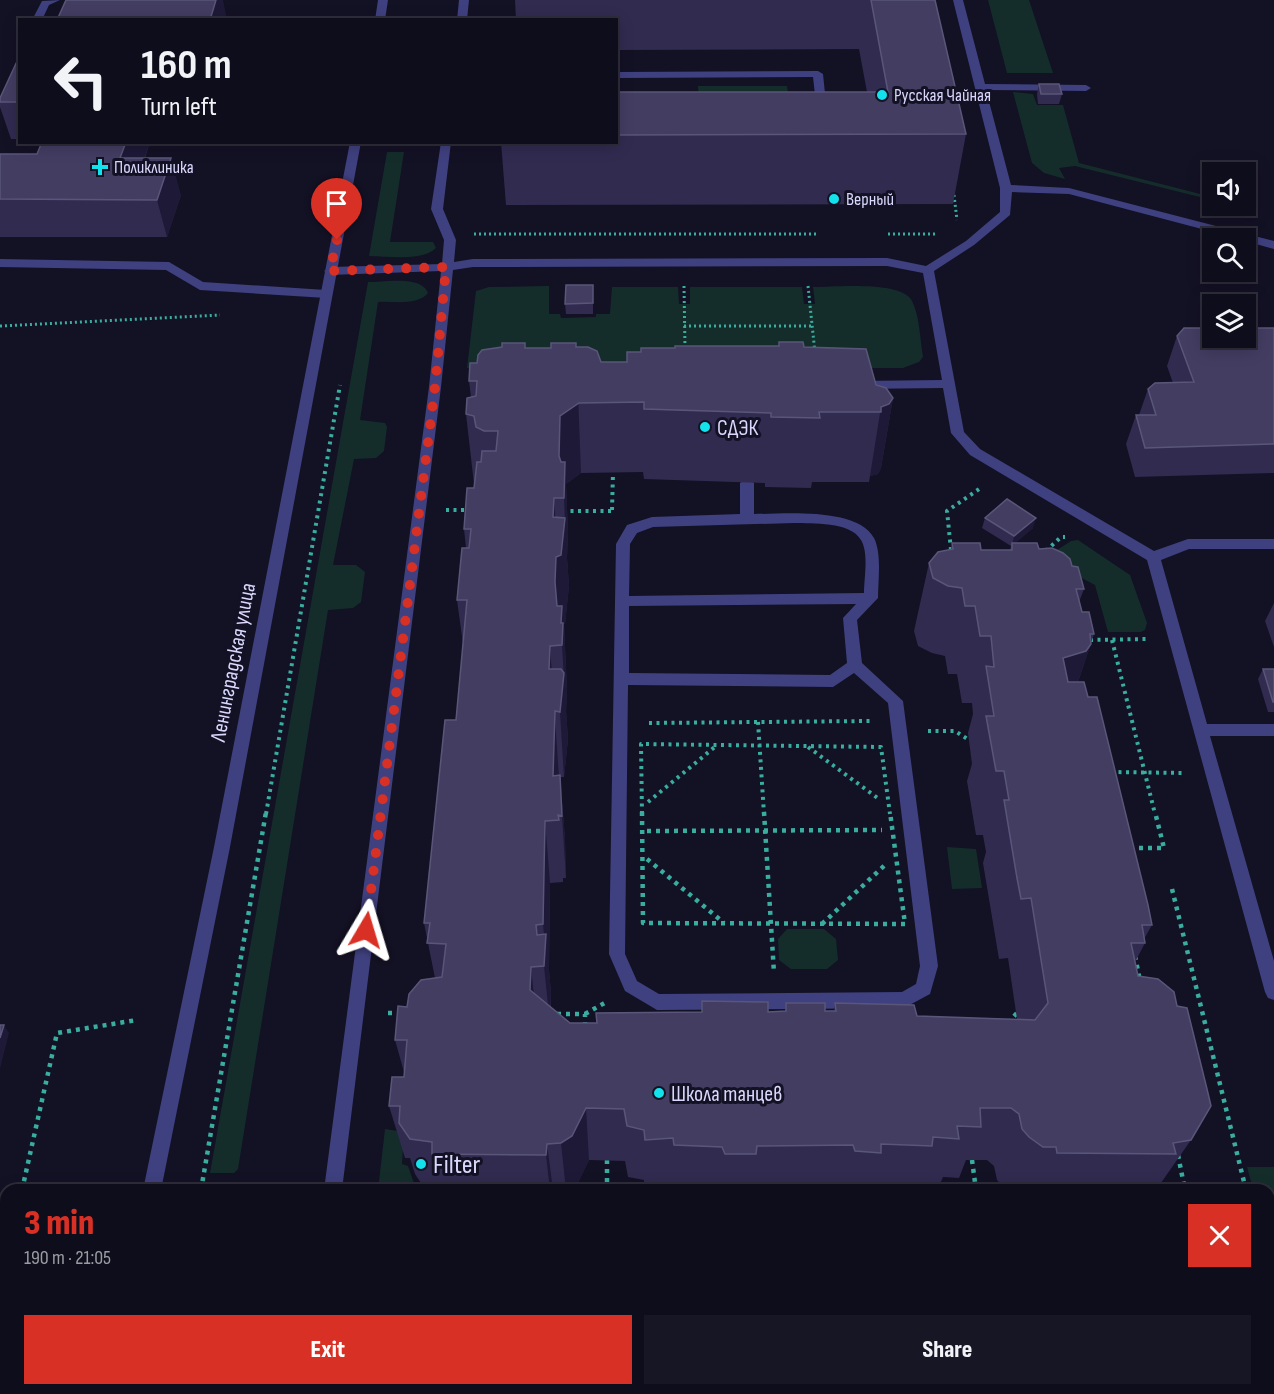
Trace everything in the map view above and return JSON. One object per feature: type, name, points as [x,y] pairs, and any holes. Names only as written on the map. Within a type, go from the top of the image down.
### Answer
[{"type":"street","points":[[38,18],[45,3],[55,0]]},
{"type":"street","points":[[380,18],[383,0]]},
{"type":"street","points":[[462,18],[464,0]]},
{"type":"street","points":[[330,271],[446,267],[473,263],[684,262],[886,262],[928,270],[970,243],[1006,213],[1006,188],[958,0]]},
{"type":"street","points":[[618,75],[818,74],[824,127]]},
{"type":"street","points":[[981,87],[1086,88]]},
{"type":"street","name":"Ленинградская улица","points":[[153,1184],[222,847],[356,144]]},
{"type":"street","points":[[334,1184],[435,387],[450,240],[437,209],[446,144]]},
{"type":"street","points":[[1006,188],[1069,191],[1274,245]]},
{"type":"street","points":[[0,263],[169,266],[200,286],[326,294]]},
{"type":"street","points":[[928,270],[958,433],[975,452],[1153,556],[1274,990]]},
{"type":"street","points":[[844,385],[950,384]]},
{"type":"street","points":[[747,483],[747,519]]},
{"type":"street","points":[[747,519],[840,521],[859,528],[869,540],[871,598],[850,618],[855,665],[894,701],[929,966],[924,989],[904,1000],[657,1002],[631,986],[617,954],[623,544],[632,529],[652,522],[747,519]]},
{"type":"street","points":[[1153,556],[1188,544],[1274,544]]},
{"type":"street","points":[[623,601],[871,598]]},
{"type":"street","points":[[622,679],[833,681],[855,665]]},
{"type":"street","points":[[1201,730],[1274,730]]},
{"type":"street","points":[[776,1001],[778,1024]]},
{"type":"path","points":[[954,191],[957,223]]},
{"type":"path","points":[[450,240],[482,232],[825,234]]},
{"type":"path","points":[[884,234],[937,234]]},
{"type":"path","points":[[684,262],[685,349]]},
{"type":"path","points":[[807,285],[816,360]]},
{"type":"path","points":[[0,326],[221,315]]},
{"type":"path","points":[[684,326],[812,326]]},
{"type":"path","points":[[202,1184],[342,375]]},
{"type":"path","points":[[562,511],[612,511],[613,473]]},
{"type":"path","points":[[952,556],[947,511],[986,485],[977,478]]},
{"type":"path","points":[[442,510],[471,510]]},
{"type":"path","points":[[1042,555],[1061,537],[1074,536]]},
{"type":"path","points":[[1050,547],[1052,558]]},
{"type":"path","points":[[1080,640],[1151,639],[1151,628]]},
{"type":"path","points":[[1112,640],[1164,848],[1123,848]]},
{"type":"path","points":[[758,722],[775,974]]},
{"type":"path","points":[[621,723],[758,722],[898,726],[955,731],[969,740]]},
{"type":"path","points":[[643,934],[641,744],[880,747],[906,934]]},
{"type":"path","points":[[642,807],[717,745]]},
{"type":"path","points":[[807,747],[889,807]]},
{"type":"path","points":[[1105,772],[1187,773]]},
{"type":"path","points":[[642,831],[892,830]]},
{"type":"path","points":[[642,855],[725,924]]},
{"type":"path","points":[[822,924],[895,855]]},
{"type":"path","points":[[1172,889],[1245,1184]]},
{"type":"path","points":[[643,924],[905,924]]},
{"type":"path","points":[[1132,944],[1142,990]]},
{"type":"path","points":[[763,974],[786,974]]},
{"type":"path","points":[[388,1013],[409,1013]]},
{"type":"path","points":[[997,1023],[1008,1023],[1017,1013]]},
{"type":"path","points":[[550,1014],[585,1014],[585,1037]]},
{"type":"path","points":[[23,1184],[57,1033],[137,1020]]},
{"type":"path","points":[[1175,1143],[1184,1184]]},
{"type":"path","points":[[607,1160],[607,1184]]},
{"type":"path","points":[[972,1160],[975,1184]]},
{"type":"green space","points":[[988,0],[1029,0],[1053,73],[1007,73]]},
{"type":"green space","points":[[698,86],[787,86],[791,118],[700,118]]},
{"type":"green space","points":[[1013,92],[1033,94],[1037,105],[1063,105],[1079,163],[1202,194],[1202,198],[1075,166],[1059,168],[1065,179],[1044,173],[1032,163]]},
{"type":"green space","points":[[387,152],[404,152],[390,242],[433,242],[436,248],[430,252],[413,257],[369,256]]},
{"type":"green space","points":[[368,282],[410,282],[424,287],[428,293],[418,300],[378,302],[360,420],[385,423],[387,427],[384,451],[376,458],[354,459],[333,565],[356,565],[365,572],[361,602],[353,608],[328,610],[238,1169],[234,1173],[210,1173]]},
{"type":"green space","points":[[549,286],[549,314],[560,314],[561,318],[596,317],[596,314],[610,314],[612,287],[678,287],[679,304],[690,304],[690,287],[802,287],[804,304],[815,304],[813,287],[882,287],[906,294],[912,301],[918,321],[923,357],[919,362],[903,368],[467,368],[476,291],[489,287]]},
{"type":"green space","points":[[1078,540],[1130,575],[1147,623],[1145,630],[1108,632],[1095,585],[1059,566],[1057,550],[1071,541]]},
{"type":"green space","points":[[947,847],[976,849],[982,888],[952,889]]},
{"type":"green space","points":[[787,929],[824,929],[836,939],[838,960],[827,969],[791,969],[779,960],[778,939]]},
{"type":"green space","points":[[385,1129],[404,1132],[402,1164],[408,1166],[414,1184],[379,1184]]},
{"type":"green space","points":[[1247,1167],[1274,1167],[1274,1184],[1252,1184]]},
{"type":"building","points":[[66,0],[216,0],[211,18],[58,18]]},
{"type":"building","points":[[871,0],[935,0],[966,134],[618,135],[618,92],[888,92]]},
{"type":"building","points":[[18,59],[18,102],[0,102]]},
{"type":"building","points":[[1039,84],[1059,84],[1062,94],[1041,94]]},
{"type":"building","points":[[41,144],[125,144],[120,158],[171,158],[157,200],[0,199],[0,154],[37,154]]},
{"type":"building","points":[[566,285],[593,285],[593,303],[565,304]]},
{"type":"building","points":[[1184,328],[1202,328],[1202,348],[1256,348],[1256,328],[1274,328],[1274,444],[1145,448],[1136,415],[1156,415],[1148,389],[1155,383],[1194,382],[1177,336]]},
{"type":"building","points":[[779,342],[803,342],[804,347],[866,349],[876,385],[886,388],[893,398],[889,404],[881,407],[881,412],[819,412],[820,418],[771,417],[771,413],[644,409],[644,402],[579,403],[560,416],[559,456],[561,462],[565,462],[564,498],[554,498],[553,517],[565,518],[561,555],[556,557],[555,582],[557,606],[562,606],[561,623],[563,623],[562,645],[550,646],[549,669],[561,669],[564,673],[560,712],[555,711],[553,776],[560,775],[562,816],[558,815],[559,820],[545,821],[543,924],[536,925],[537,935],[546,934],[544,966],[531,967],[530,990],[570,1023],[597,1023],[596,1013],[702,1012],[702,1001],[768,1002],[768,1012],[786,1011],[786,1003],[825,1003],[825,1011],[836,1011],[835,1003],[914,1005],[917,1016],[1035,1020],[1048,1003],[1031,898],[1021,899],[1017,878],[1004,800],[1009,800],[1004,771],[996,771],[986,716],[994,716],[986,666],[994,667],[991,636],[980,636],[975,606],[965,606],[962,588],[948,586],[933,578],[929,563],[938,552],[953,549],[952,543],[980,543],[981,550],[1012,550],[1012,543],[1037,543],[1039,549],[1052,548],[1063,553],[1070,559],[1072,566],[1078,567],[1084,589],[1076,589],[1082,612],[1089,612],[1094,634],[1090,634],[1091,644],[1086,651],[1063,658],[1068,682],[1084,682],[1088,697],[1097,697],[1148,905],[1152,925],[1142,925],[1145,943],[1131,943],[1138,976],[1158,979],[1174,992],[1177,1006],[1187,1008],[1211,1106],[1191,1140],[1173,1143],[1176,1154],[1057,1153],[1056,1147],[1043,1147],[1029,1137],[1022,1129],[1019,1114],[1011,1108],[980,1108],[981,1127],[957,1126],[959,1139],[933,1137],[932,1146],[881,1144],[881,1153],[855,1151],[853,1145],[757,1146],[756,1154],[725,1154],[722,1147],[674,1145],[673,1138],[645,1140],[644,1130],[627,1126],[624,1109],[586,1108],[572,1136],[561,1143],[547,1144],[546,1155],[432,1154],[432,1142],[410,1139],[399,1123],[400,1106],[389,1106],[392,1077],[404,1077],[407,1040],[395,1040],[398,1006],[407,1007],[409,994],[421,980],[442,977],[446,944],[427,943],[430,923],[424,923],[445,720],[456,720],[467,600],[457,600],[462,548],[469,548],[471,529],[464,529],[467,488],[474,488],[477,462],[481,462],[482,451],[496,451],[498,431],[484,431],[476,427],[474,416],[466,414],[467,398],[476,396],[477,381],[469,381],[470,363],[477,363],[478,355],[482,350],[502,347],[502,343],[525,343],[525,348],[551,348],[551,343],[576,343],[576,347],[588,347],[597,351],[601,362],[627,362],[627,352],[641,352],[641,348],[779,346]]},
{"type":"building","points":[[1007,499],[1036,518],[1014,536],[985,518]]},
{"type":"building","points":[[1263,669],[1274,669],[1274,702],[1273,702]]},
{"type":"building","points":[[0,1025],[4,1025],[0,1038]]},
{"type":"place","name":"Русская Чайная","points":[[882,95]]},
{"type":"place","name":"Поликлиника","points":[[100,167]]},
{"type":"place","name":"Верный","points":[[834,199]]},
{"type":"place","name":"СДЭК","points":[[705,427]]},
{"type":"place","name":"Школа танцев","points":[[659,1093]]},
{"type":"place","name":"Filter","points":[[421,1164]]},
{"type":"route","points":[[337,240],[330,271],[446,267],[435,387],[366,930]]}]
